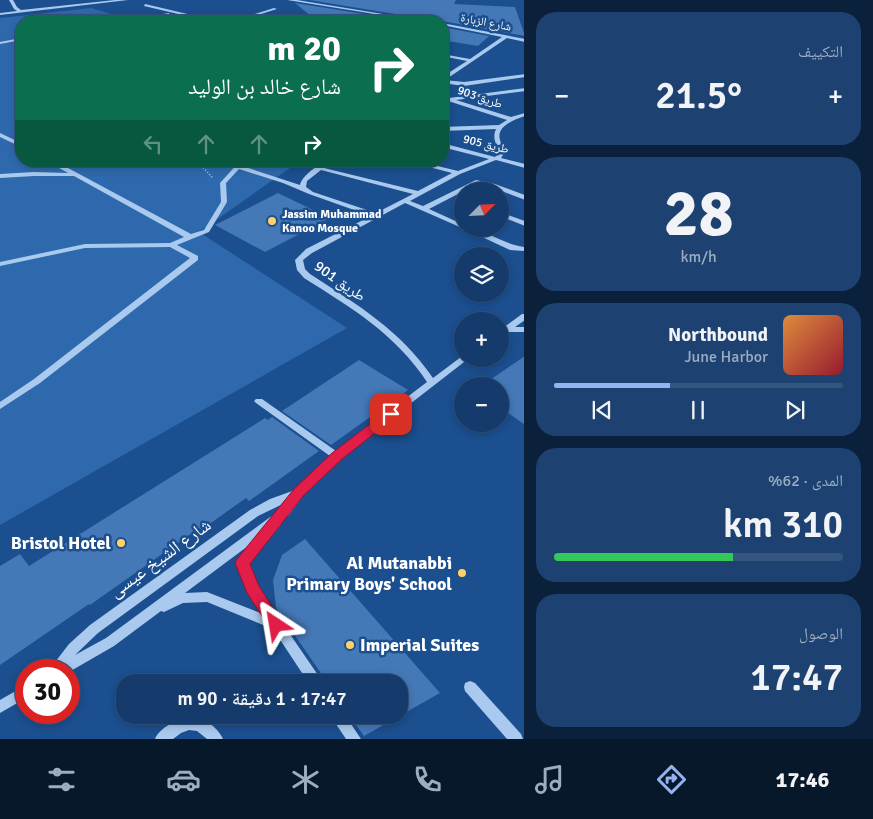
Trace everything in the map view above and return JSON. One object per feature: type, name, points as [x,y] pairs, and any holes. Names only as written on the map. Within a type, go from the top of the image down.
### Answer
[{"type":"street","points":[[12,0],[15,8],[21,12]]},
{"type":"street","points":[[0,14],[126,0]]},
{"type":"street","points":[[289,0],[385,15]]},
{"type":"street","points":[[145,5],[182,15]]},
{"type":"street","points":[[254,15],[274,9]]},
{"type":"street","points":[[162,15],[172,13]]},
{"type":"street","name":"شارع الزبارة","points":[[449,25],[506,36],[524,42]]},
{"type":"street","points":[[449,76],[506,36]]},
{"type":"street","points":[[0,42],[15,40]]},
{"type":"street","points":[[449,56],[470,60]]},
{"type":"street","points":[[449,82],[464,84],[524,75]]},
{"type":"street","points":[[450,99],[524,89]]},
{"type":"street","name":"طريق 903","points":[[450,99],[510,120]]},
{"type":"street","name":"طريق 903","points":[[496,158],[502,153],[496,134],[500,127],[524,114]]},
{"type":"street","name":"طريق 903","points":[[449,129],[500,127]]},
{"type":"street","points":[[0,135],[15,142]]},
{"type":"street","name":"طريق 905","points":[[449,147],[524,166]]},
{"type":"street","points":[[245,167],[261,176],[303,187],[311,193],[377,216],[458,173],[496,158]]},
{"type":"street","points":[[60,167],[190,237]]},
{"type":"street","points":[[0,264],[85,246],[171,245],[206,231],[224,202],[222,183],[237,167]]},
{"type":"street","points":[[434,167],[458,173]]},
{"type":"street","points":[[303,187],[304,180],[319,168],[420,194]]},
{"type":"street","points":[[0,176],[34,174],[76,176]]},
{"type":"street","points":[[423,208],[476,182],[493,185],[524,198]]},
{"type":"street","points":[[406,201],[454,222]]},
{"type":"street","name":"طريق 901","points":[[377,216],[302,256],[299,266],[307,276],[391,332],[414,356],[432,383]]},
{"type":"street","points":[[509,218],[524,224]]},
{"type":"street","points":[[490,238],[513,248],[524,249]]},
{"type":"street","points":[[0,406],[37,381],[195,258],[171,245]]},
{"type":"street","points":[[509,327],[524,316]]},
{"type":"street","points":[[509,331],[524,330]]},
{"type":"street","name":"شارع الشيخ عيسى","points":[[80,659],[98,650],[142,619],[285,512],[299,493],[336,456],[454,366]]},
{"type":"street","points":[[259,401],[336,456]]},
{"type":"street","name":"شارع الشيخ عيسى","points":[[64,659],[73,648],[102,623],[254,512],[299,493]]},
{"type":"street","points":[[285,512],[243,563],[252,588],[310,674]]},
{"type":"street","points":[[142,619],[182,598],[206,597],[276,625]]},
{"type":"street","points":[[470,687],[516,739]]},
{"type":"street","points":[[0,707],[15,698]]},
{"type":"street","points":[[162,739],[177,727],[194,722],[203,725],[216,739]]},
{"type":"street","points":[[343,724],[354,739]]},
{"type":"path","points":[[203,167],[222,188]]},
{"type":"shaded area","points":[[91,8],[114,15],[27,15]]},
{"type":"shaded area","points":[[15,16],[15,167],[291,167],[199,232],[347,328],[0,525],[0,18]]},
{"type":"building","points":[[309,0],[456,0],[454,4],[515,7],[524,36],[449,22],[449,15],[401,15]]},
{"type":"building","points":[[295,3],[370,15],[310,15]]},
{"type":"building","points":[[449,28],[489,36],[478,46],[449,41]]},
{"type":"building","name":"Jassim Muhammad Kanoo Mosque","points":[[278,193],[330,218],[265,252],[215,225]]},
{"type":"building","points":[[524,357],[524,424],[509,413],[509,377],[494,377]]},
{"type":"building","points":[[359,360],[408,390],[331,445],[282,411]]},
{"type":"building","points":[[272,417],[319,451],[249,501],[246,498],[201,530],[199,528],[90,605],[0,665],[0,566],[20,554],[29,566],[265,418],[268,420]]},
{"type":"building","name":"Imperial Suites","points":[[305,539],[440,693],[408,711],[408,674],[321,674],[276,608],[273,580],[282,555]]},
{"type":"building","name":"Imperial Suites","points":[[355,724],[385,724],[364,736]]},
{"type":"place","name":"Jassim Muhammad Kanoo Mosque","points":[[272,221]]},
{"type":"place","name":"Bristol Hotel","points":[[121,543]]},
{"type":"place","name":"Al Mutanabbi Primary Boys' School","points":[[462,573]]},
{"type":"place","name":"Imperial Suites","points":[[350,645]]},
{"type":"route","points":[[276,625],[252,588],[243,563],[299,493],[336,456],[391,414]]}]
